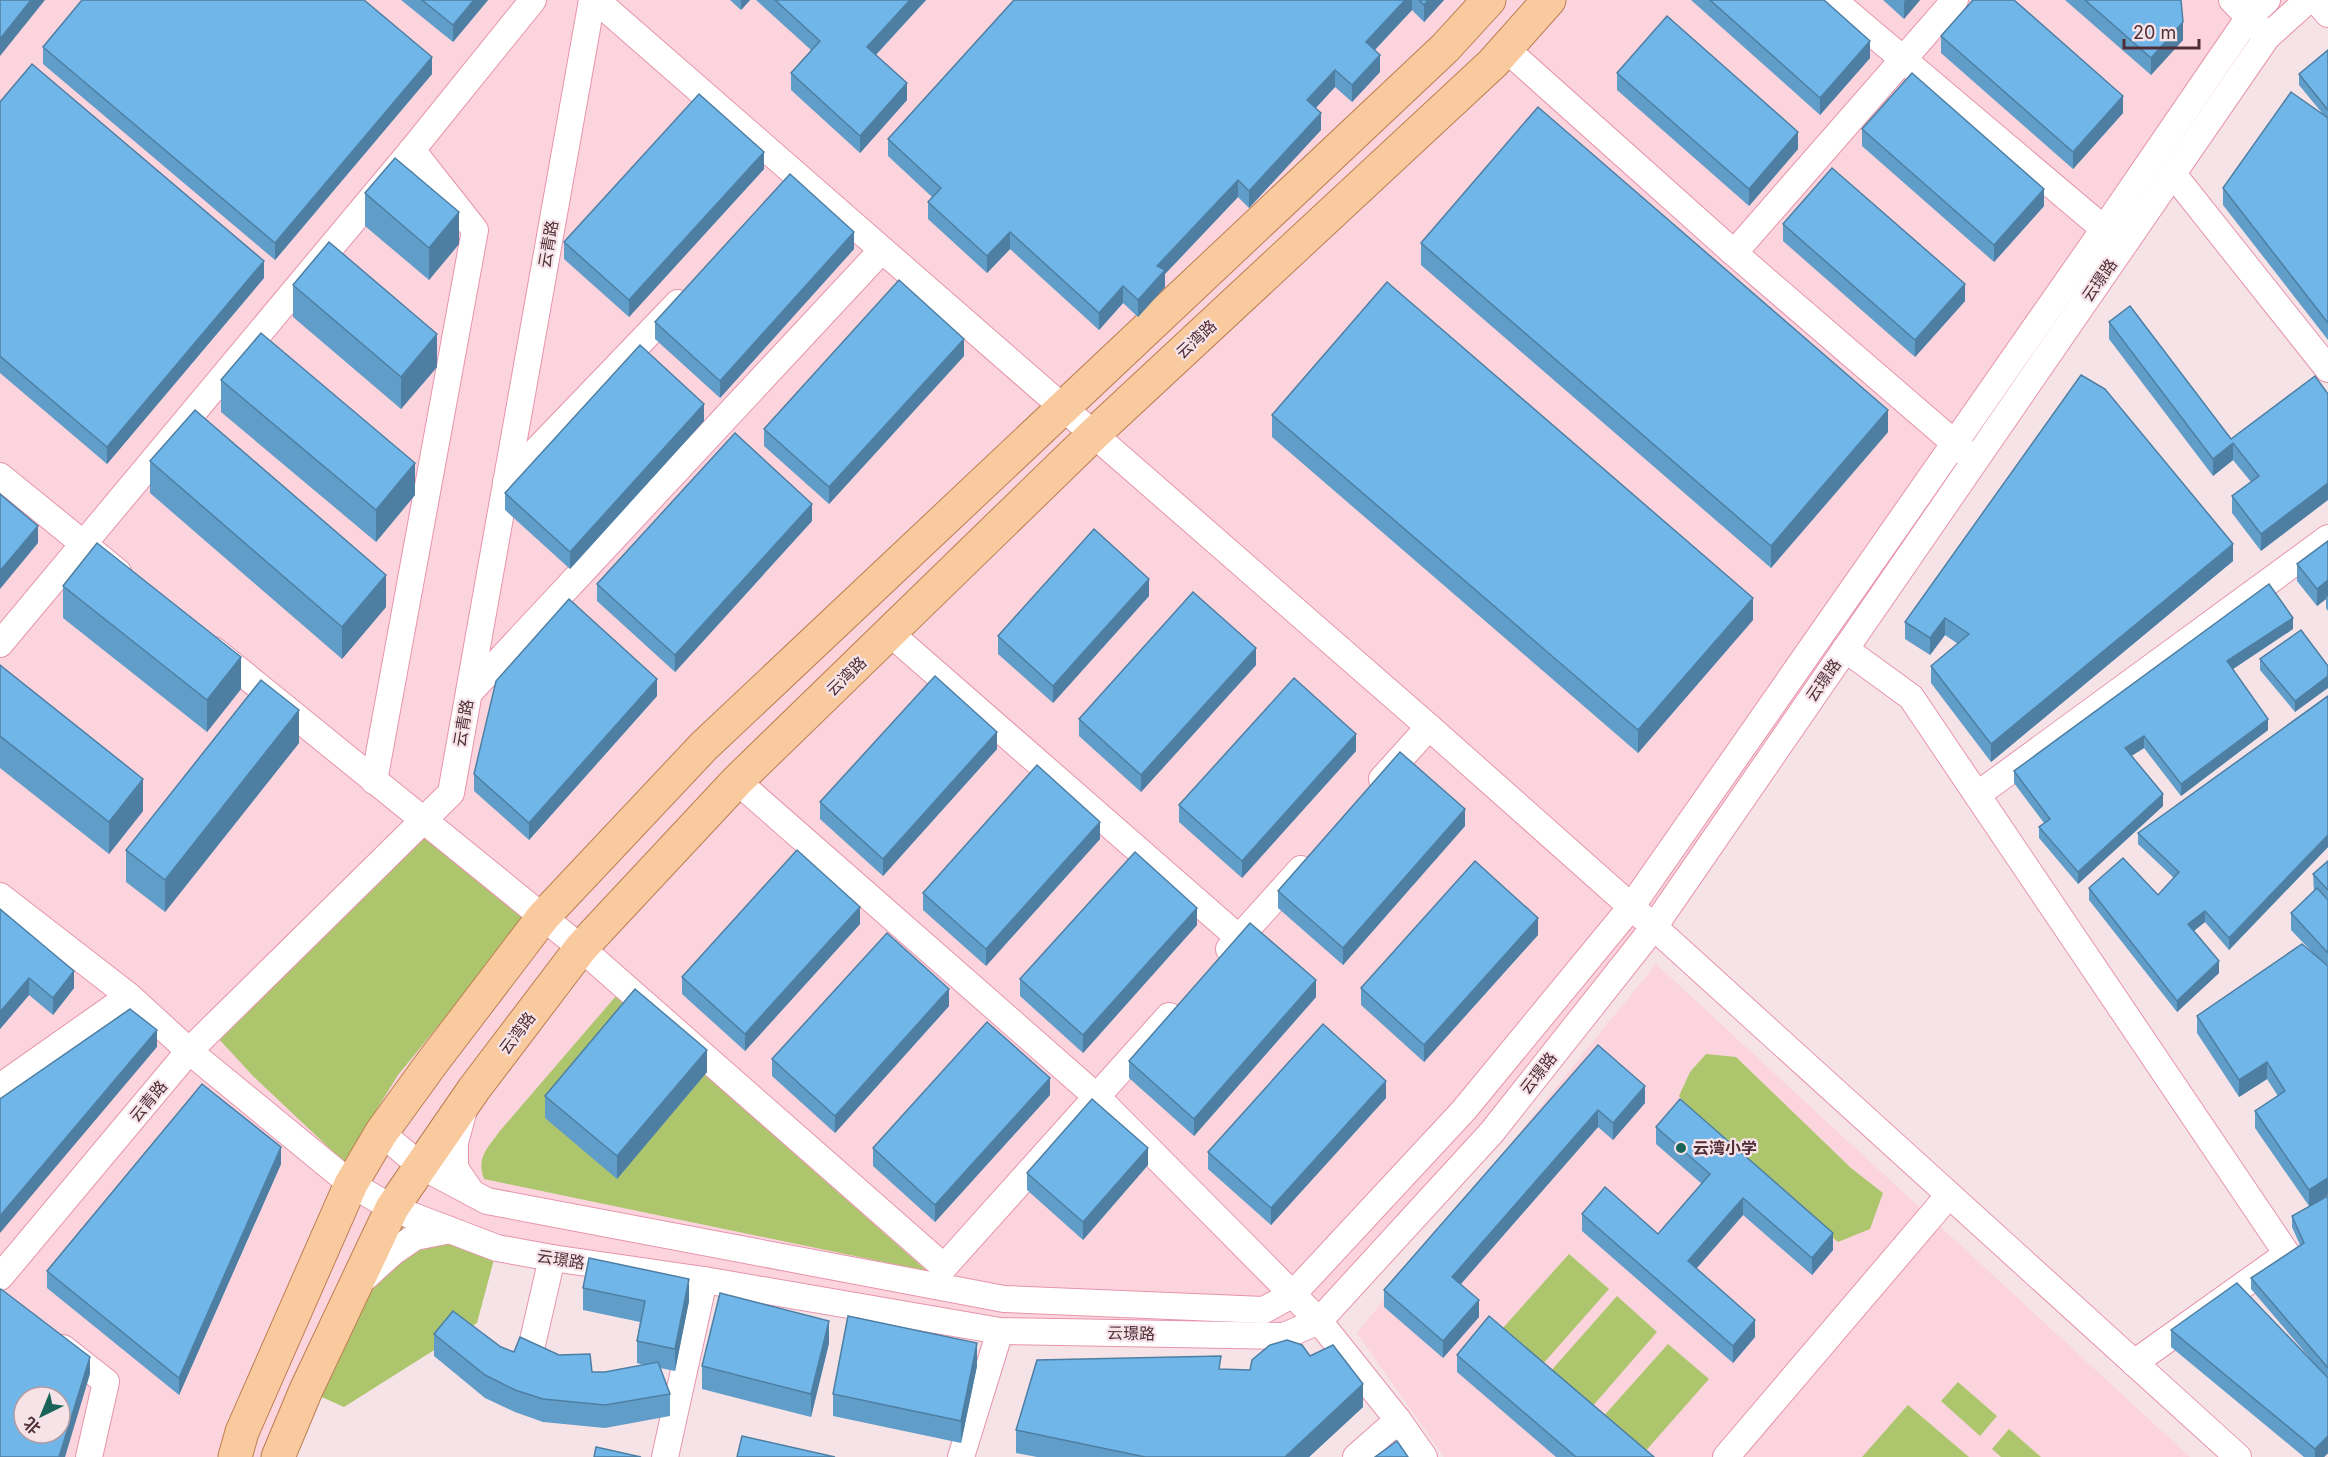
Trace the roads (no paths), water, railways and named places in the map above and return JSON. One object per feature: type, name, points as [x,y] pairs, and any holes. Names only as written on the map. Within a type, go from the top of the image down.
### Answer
[{"type":"main road","points":[[235,1457],[242,1432],[351,1184],[381,1133],[430,1064],[543,917],[704,746],[1445,48],[1489,0]]},
{"type":"main road","name":"云湾路","points":[[278,1457],[306,1390],[392,1208],[466,1102],[581,948],[737,781],[891,634],[1093,435],[1493,63],[1549,0]]},
{"type":"street","points":[[0,644],[412,150],[533,0]]},
{"type":"street","points":[[594,0],[791,186],[882,250],[1428,727],[1631,907],[2238,1457]]},
{"type":"street","name":"云青路","points":[[0,1277],[189,1051],[451,793],[594,0]]},
{"type":"street","points":[[1833,0],[2123,245]]},
{"type":"street","points":[[1734,253],[1955,0]]},
{"type":"street","name":"云璟路","points":[[0,897],[129,996],[189,1051],[351,1184],[392,1208],[497,1248],[704,1280],[1000,1331],[1284,1336],[1319,1321],[1492,1132],[1653,927],[2267,37],[2308,0]]},
{"type":"street","points":[[2316,0],[2328,14]]},
{"type":"street","points":[[2249,6],[2267,37]]},
{"type":"street","name":"云璟路","points":[[381,1133],[421,1166],[487,1201],[1004,1299],[1264,1310],[1293,1294],[1464,1110],[1631,907],[2104,229],[2249,6]]},
{"type":"street","points":[[1506,48],[1734,253],[1975,460]]},
{"type":"street","points":[[374,781],[476,230],[412,150]]},
{"type":"street","points":[[2173,174],[2328,369]]},
{"type":"street","points":[[469,693],[882,250]]},
{"type":"street","points":[[506,482],[693,288]]},
{"type":"street","points":[[0,476],[138,588]]},
{"type":"street","points":[[1977,795],[2328,538]]},
{"type":"street","points":[[193,633],[581,948],[944,1267],[1184,1000]]},
{"type":"street","points":[[891,634],[1239,938]]},
{"type":"street","points":[[1845,649],[1911,697],[2287,1254],[2134,1363]]},
{"type":"street","points":[[1365,798],[1428,727]]},
{"type":"street","points":[[737,781],[1097,1097],[1319,1321],[1398,1419],[1424,1457]]},
{"type":"street","points":[[1215,965],[1318,850]]},
{"type":"street","points":[[0,1087],[129,996]]},
{"type":"street","points":[[466,1102],[455,1143],[455,1168],[472,1194]]},
{"type":"street","points":[[1726,1457],[1949,1195]]},
{"type":"street","points":[[355,1286],[393,1252],[415,1237],[450,1230]]},
{"type":"street","points":[[531,1349],[552,1258]]},
{"type":"street","points":[[665,1457],[704,1280]]},
{"type":"street","points":[[961,1457],[1000,1331]]},
{"type":"street","points":[[44,1334],[106,1382],[89,1457]]},
{"type":"street","points":[[1356,1457],[1398,1419]]},
{"type":"place","name":"云湾小学","points":[[1681,1148]]}]
